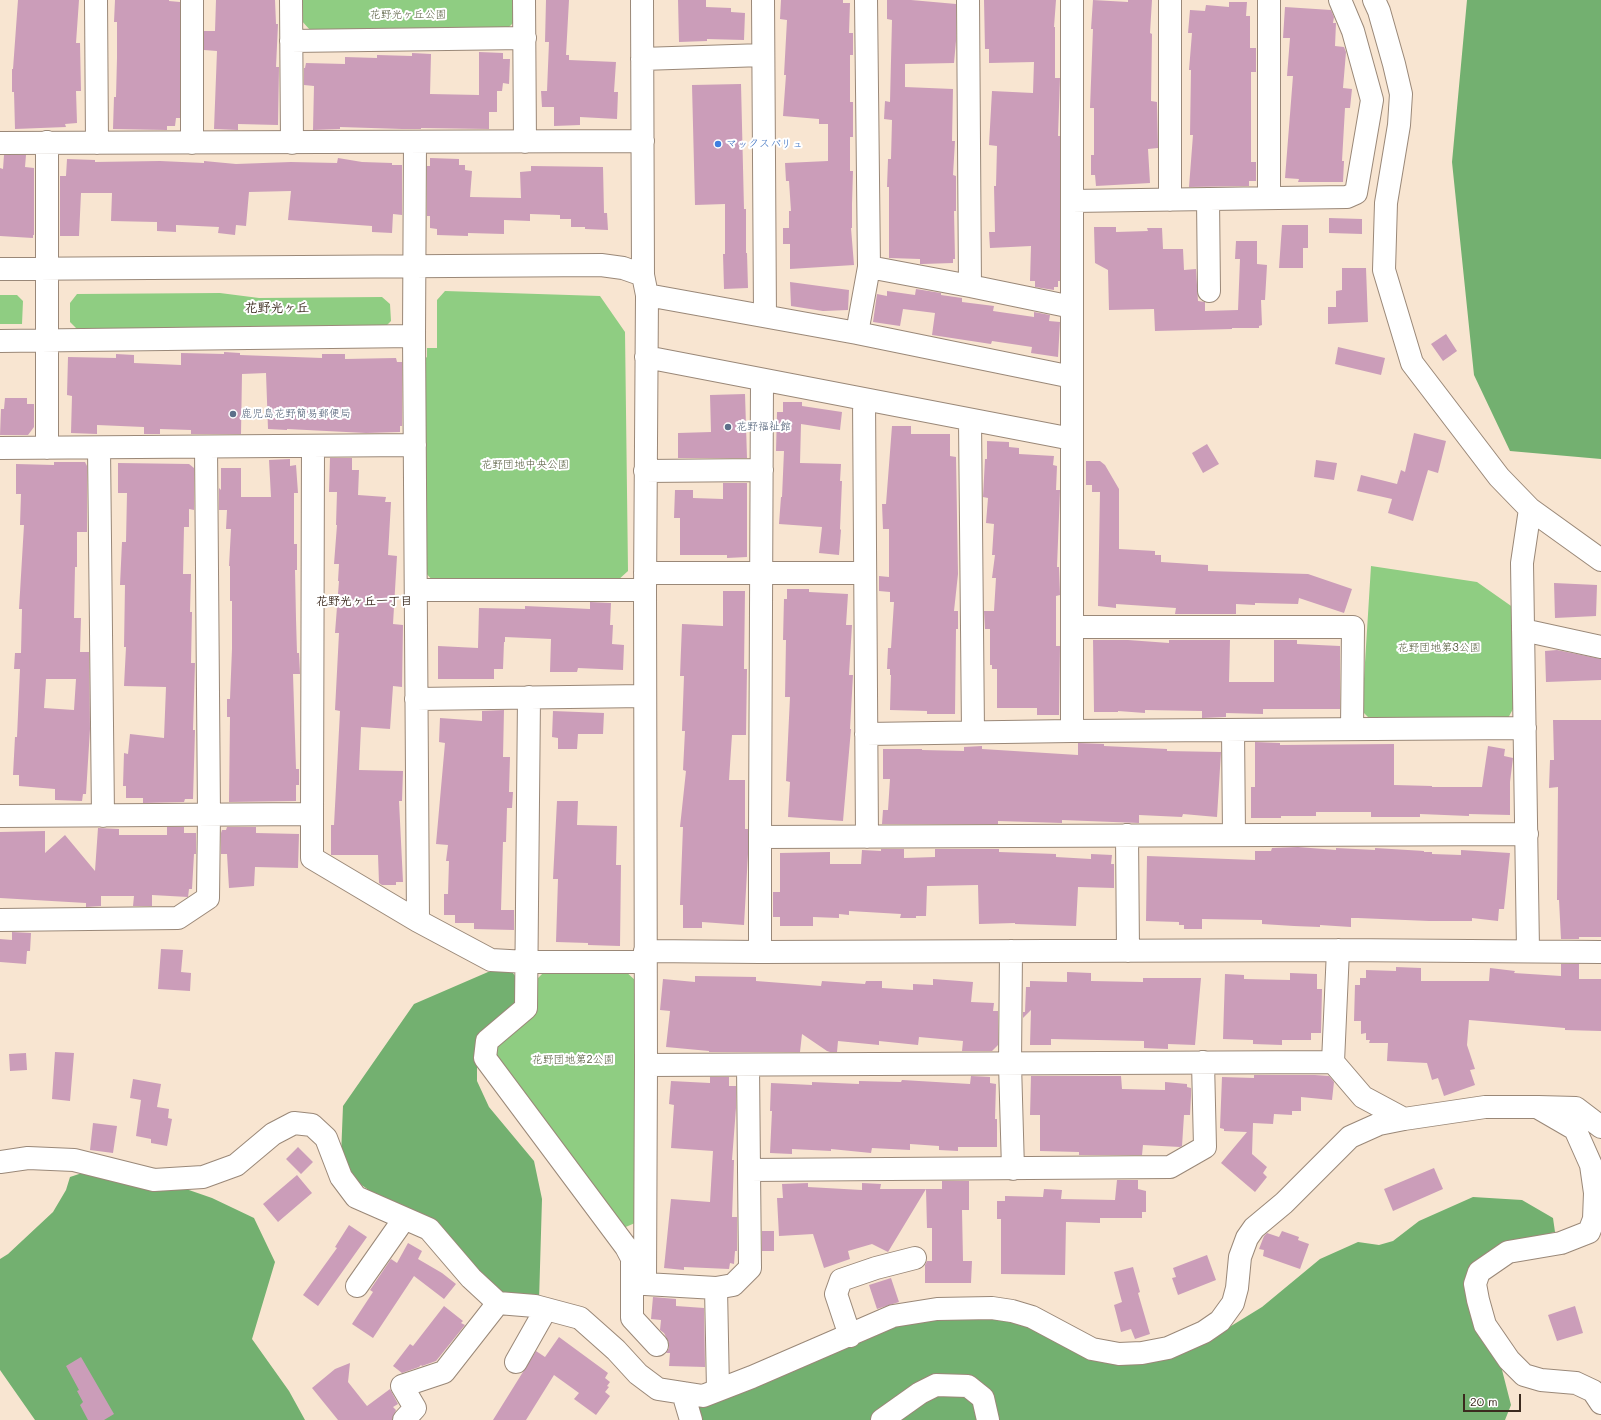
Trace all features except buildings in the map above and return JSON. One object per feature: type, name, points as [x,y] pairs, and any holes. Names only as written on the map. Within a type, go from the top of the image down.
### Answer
[{"type":"street","points":[[96,0],[97,143]]},
{"type":"street","points":[[192,0],[192,143]]},
{"type":"street","points":[[291,0],[292,143]]},
{"type":"street","points":[[524,0],[525,142]]},
{"type":"street","points":[[642,0],[646,357],[645,1284]]},
{"type":"street","points":[[763,0],[765,316]]},
{"type":"street","points":[[857,333],[869,267],[866,0]]},
{"type":"street","points":[[968,0],[970,286]]},
{"type":"street","points":[[1072,0],[1072,731]]},
{"type":"street","points":[[1170,0],[1170,200]]},
{"type":"street","points":[[1269,0],[1269,198]]},
{"type":"street","points":[[1072,201],[1347,197],[1356,193],[1372,100],[1353,31],[1340,0]]},
{"type":"street","points":[[1374,0],[1381,19],[1401,94],[1399,125],[1386,203],[1384,270],[1412,363],[1500,477],[1530,509],[1601,560]]},
{"type":"street","points":[[291,41],[525,38]]},
{"type":"street","points":[[642,59],[763,55]]},
{"type":"street","points":[[0,143],[643,141]]},
{"type":"street","points":[[47,142],[47,448]]},
{"type":"street","points":[[415,142],[414,336],[418,921]]},
{"type":"street","points":[[1208,199],[1209,291]]},
{"type":"street","points":[[0,269],[415,265],[601,265],[623,268],[645,285],[765,316],[857,333],[1072,377]]},
{"type":"street","points":[[869,267],[970,286],[1072,308]]},
{"type":"street","points":[[0,341],[414,336]]},
{"type":"street","points":[[646,357],[1072,439]]},
{"type":"street","points":[[760,952],[762,380]]},
{"type":"street","points":[[864,399],[867,837]]},
{"type":"street","points":[[970,420],[973,732]]},
{"type":"street","points":[[0,448],[415,445]]},
{"type":"street","points":[[313,446],[312,858],[418,921],[491,960],[527,962],[760,952],[1338,950],[1528,950],[1601,952]]},
{"type":"street","points":[[0,920],[178,918],[208,898],[209,815],[206,447]]},
{"type":"street","points":[[99,448],[103,816]]},
{"type":"street","points":[[645,471],[762,470]]},
{"type":"street","points":[[1528,950],[1522,563],[1530,509]]},
{"type":"street","points":[[416,590],[645,582],[761,573],[865,573]]},
{"type":"street","points":[[1073,627],[1353,627],[1352,729]]},
{"type":"street","points":[[1523,630],[1601,647]]},
{"type":"street","points":[[416,699],[645,696]]},
{"type":"street","points":[[528,697],[526,1008],[487,1041],[485,1058],[626,1247],[645,1284]]},
{"type":"street","points":[[866,734],[1525,728]]},
{"type":"street","points":[[1233,730],[1234,835]]},
{"type":"street","points":[[0,816],[312,814]]},
{"type":"street","points":[[760,837],[1527,834]]},
{"type":"street","points":[[1127,835],[1128,951]]},
{"type":"street","points":[[1338,950],[1333,1062],[1362,1097],[1404,1119]]},
{"type":"street","points":[[1011,951],[1010,1064],[1013,1169]]},
{"type":"street","points":[[749,1170],[1170,1167],[1205,1147],[1203,1062]]},
{"type":"street","points":[[646,1065],[1333,1062]]},
{"type":"street","points":[[645,1284],[716,1288],[733,1284],[750,1268],[748,1065]]},
{"type":"street","points":[[0,1162],[28,1158],[74,1160],[154,1180],[204,1177],[236,1165],[272,1134],[294,1123],[312,1125],[326,1138],[341,1177],[356,1197],[429,1229],[471,1278],[498,1303],[535,1306],[580,1318],[616,1350],[638,1374],[658,1389],[703,1396],[850,1336],[893,1316],[937,1309],[992,1308],[1012,1311],[1032,1317],[1092,1349],[1119,1354],[1135,1354],[1168,1348],[1204,1332],[1220,1321],[1232,1302],[1236,1288],[1240,1257],[1247,1238],[1254,1228],[1284,1204],[1350,1137],[1378,1124],[1485,1107],[1576,1108],[1601,1127]]},
{"type":"street","points":[[1537,1107],[1574,1129],[1591,1165],[1594,1193],[1594,1219],[1589,1232],[1561,1243],[1508,1252],[1479,1272],[1475,1284],[1478,1300],[1485,1325],[1509,1360],[1524,1375],[1542,1380],[1576,1383],[1593,1391],[1601,1403]]},
{"type":"street","points":[[357,1286],[404,1219]]},
{"type":"street","points":[[850,1336],[836,1294],[841,1280],[876,1268],[915,1258]]},
{"type":"street","points":[[632,1259],[632,1318],[657,1345]]},
{"type":"street","points":[[716,1288],[718,1390]]},
{"type":"street","points":[[404,1420],[415,1408],[402,1386],[444,1372],[498,1303]]},
{"type":"street","points":[[516,1362],[546,1309]]},
{"type":"street","points":[[882,1420],[920,1393],[936,1385],[968,1386],[983,1398],[988,1420]]},
{"type":"street","points":[[683,1393],[690,1420]]},
{"type":"green space","name":"花野光ヶ丘公園","points":[[301,0],[515,0],[515,21],[506,30],[310,30],[301,20]]},
{"type":"green space","points":[[1467,0],[1601,0],[1601,459],[1510,451],[1474,375],[1452,162]]},
{"type":"green space","name":"花野団地中央公園","points":[[445,291],[600,296],[625,332],[628,571],[617,581],[434,582],[424,571],[423,360],[427,357],[427,348],[437,348],[437,300]]},
{"type":"green space","points":[[220,293],[259,298],[382,297],[390,304],[391,321],[384,328],[78,330],[70,322],[70,303],[77,294]]},
{"type":"green space","points":[[0,295],[17,295],[23,301],[22,324],[0,324]]},
{"type":"green space","name":"花野団地第3公園","points":[[1371,566],[1477,582],[1514,608],[1513,709],[1507,720],[1371,720],[1362,711]]},
{"type":"green space","name":"花野団地第2公園","points":[[546,970],[624,970],[636,981],[635,1223],[621,1229],[492,1057],[494,1044],[536,980]]},
{"type":"green space","points":[[488,972],[512,972],[520,982],[519,1005],[477,1060],[477,1081],[489,1107],[534,1161],[542,1199],[539,1301],[505,1293],[487,1281],[356,1181],[341,1156],[343,1106],[414,1004]]},
{"type":"green space","points":[[85,1172],[141,1188],[186,1189],[212,1198],[254,1218],[275,1262],[252,1339],[289,1391],[305,1420],[35,1420],[0,1370],[0,1259],[8,1254],[53,1212],[66,1190],[70,1177]]},
{"type":"green space","points":[[1473,1197],[1522,1200],[1553,1218],[1555,1232],[1540,1236],[1469,1278],[1501,1366],[1511,1405],[1505,1420],[690,1420],[690,1408],[910,1320],[1014,1318],[1096,1360],[1223,1331],[1262,1307],[1320,1259],[1358,1242],[1379,1245],[1393,1241],[1419,1221]]},
{"type":"place","name":"マックスバリュ","points":[[718,144]]},
{"type":"place","name":"鹿児島花野簡易郵便局","points":[[233,414]]},
{"type":"place","name":"花野福祉館","points":[[728,427]]},
{"type":"district","name":"花野光ヶ丘","points":[[277,308]]},
{"type":"district","name":"花野光ヶ丘一丁目","points":[[364,601]]}]
